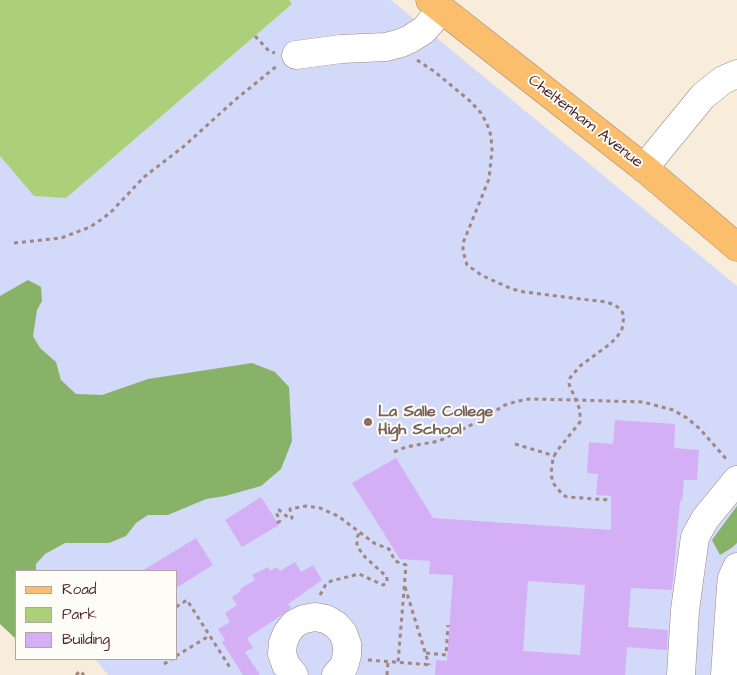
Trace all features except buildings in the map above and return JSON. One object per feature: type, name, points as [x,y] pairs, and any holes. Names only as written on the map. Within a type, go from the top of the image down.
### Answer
[{"type":"main road","name":"Cheltenham Avenue","points":[[436,5],[644,168],[737,247]]},
{"type":"street","points":[[296,55],[386,47],[410,39],[424,30],[436,5]]},
{"type":"street","points":[[644,168],[703,96],[723,80],[737,74]]},
{"type":"street","points":[[688,582],[734,577],[726,668],[682,665],[688,582],[692,546],[699,528],[735,473]]},
{"type":"street","points":[[294,675],[286,665],[282,654],[283,643],[287,633],[294,624],[304,619],[315,617],[326,619],[336,624],[345,638],[347,655],[344,666],[336,675]]},
{"type":"path","points":[[386,47],[415,59],[452,85],[481,113],[487,124],[491,143],[491,164],[485,192],[462,251],[467,265],[482,276],[524,292],[606,302],[615,305],[624,316],[622,329],[617,337],[580,366],[570,378],[569,384],[580,410],[580,422],[555,456],[551,474],[553,483],[567,497],[611,500]]},
{"type":"path","points":[[14,244],[61,238],[90,227],[102,219],[144,177],[183,147],[251,86],[269,71],[296,55]]},
{"type":"path","points":[[394,452],[406,447],[439,441],[479,421],[505,405],[518,401],[530,399],[644,402],[673,410],[687,418],[700,429],[735,473]]},
{"type":"path","points":[[515,444],[555,456]]},
{"type":"path","points":[[277,523],[280,521],[276,512],[279,510],[290,519],[292,518],[290,509],[300,507],[320,508],[338,516],[374,543],[389,549],[395,561],[406,565],[398,663]]},
{"type":"path","points":[[315,617],[322,590],[332,581],[359,574],[382,585],[387,583],[387,577],[365,557],[357,546],[357,538],[360,533]]},
{"type":"path","points":[[377,661],[431,665],[404,584]]},
{"type":"path","points":[[178,606],[187,600],[231,669]]},
{"type":"path","points":[[426,653],[446,655],[448,625]]},
{"type":"path","points":[[178,655],[209,636]]},
{"type":"path","points":[[164,664],[170,660]]},
{"type":"path","points":[[387,675],[388,662]]},
{"type":"path","points":[[76,675],[80,671],[84,675]]},
{"type":"shaded area","name":"La Salle College High School","points":[[0,0],[391,0],[737,286],[737,675],[108,675],[96,660],[178,660],[178,570],[15,570],[0,558]]},
{"type":"green space","points":[[0,0],[289,0],[292,4],[66,198],[34,196],[0,156]]},
{"type":"green space","points":[[28,280],[41,287],[42,301],[37,310],[33,336],[40,348],[56,362],[61,380],[76,394],[102,395],[148,379],[252,363],[275,372],[289,387],[292,441],[281,469],[261,486],[206,499],[168,515],[148,515],[136,523],[126,536],[109,543],[65,543],[45,554],[36,564],[36,570],[15,570],[15,638],[0,624],[0,296]]},
{"type":"green space","points":[[737,506],[737,543],[720,555],[712,540]]},
{"type":"place","name":"La Salle College High School","points":[[368,422]]}]
